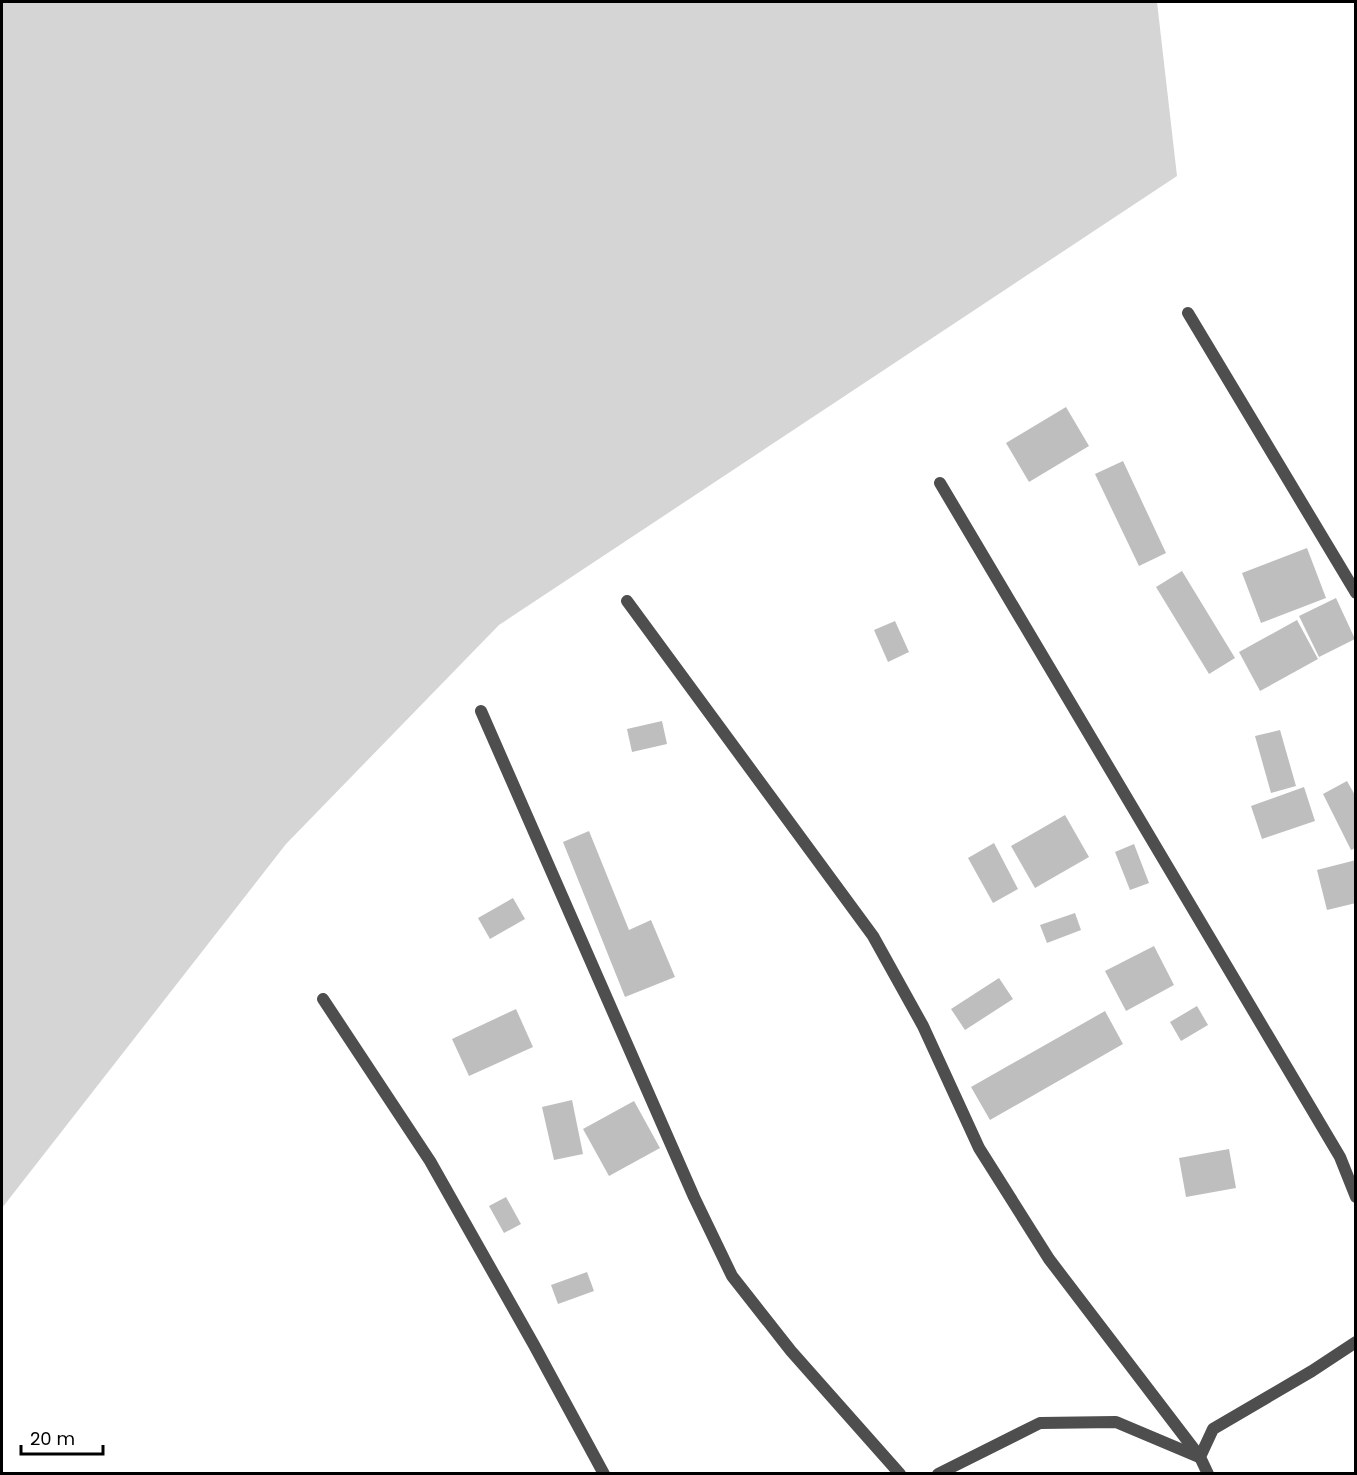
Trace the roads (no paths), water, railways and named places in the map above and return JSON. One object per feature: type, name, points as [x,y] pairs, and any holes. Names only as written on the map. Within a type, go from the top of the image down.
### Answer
[{"type":"street","points":[[1188,313],[1356,593]]},
{"type":"street","points":[[940,483],[1340,1157],[1356,1197]]},
{"type":"street","points":[[627,601],[873,936],[923,1026],[979,1148],[1049,1259],[1200,1457],[1208,1473]]},
{"type":"street","points":[[481,711],[694,1197],[732,1276],[791,1351],[900,1473]]},
{"type":"street","points":[[323,999],[430,1161],[529,1334],[604,1473]]},
{"type":"street","points":[[1200,1457],[1213,1430],[1356,1342]]},
{"type":"street","points":[[938,1473],[1040,1423],[1116,1422],[1200,1457]]}]
